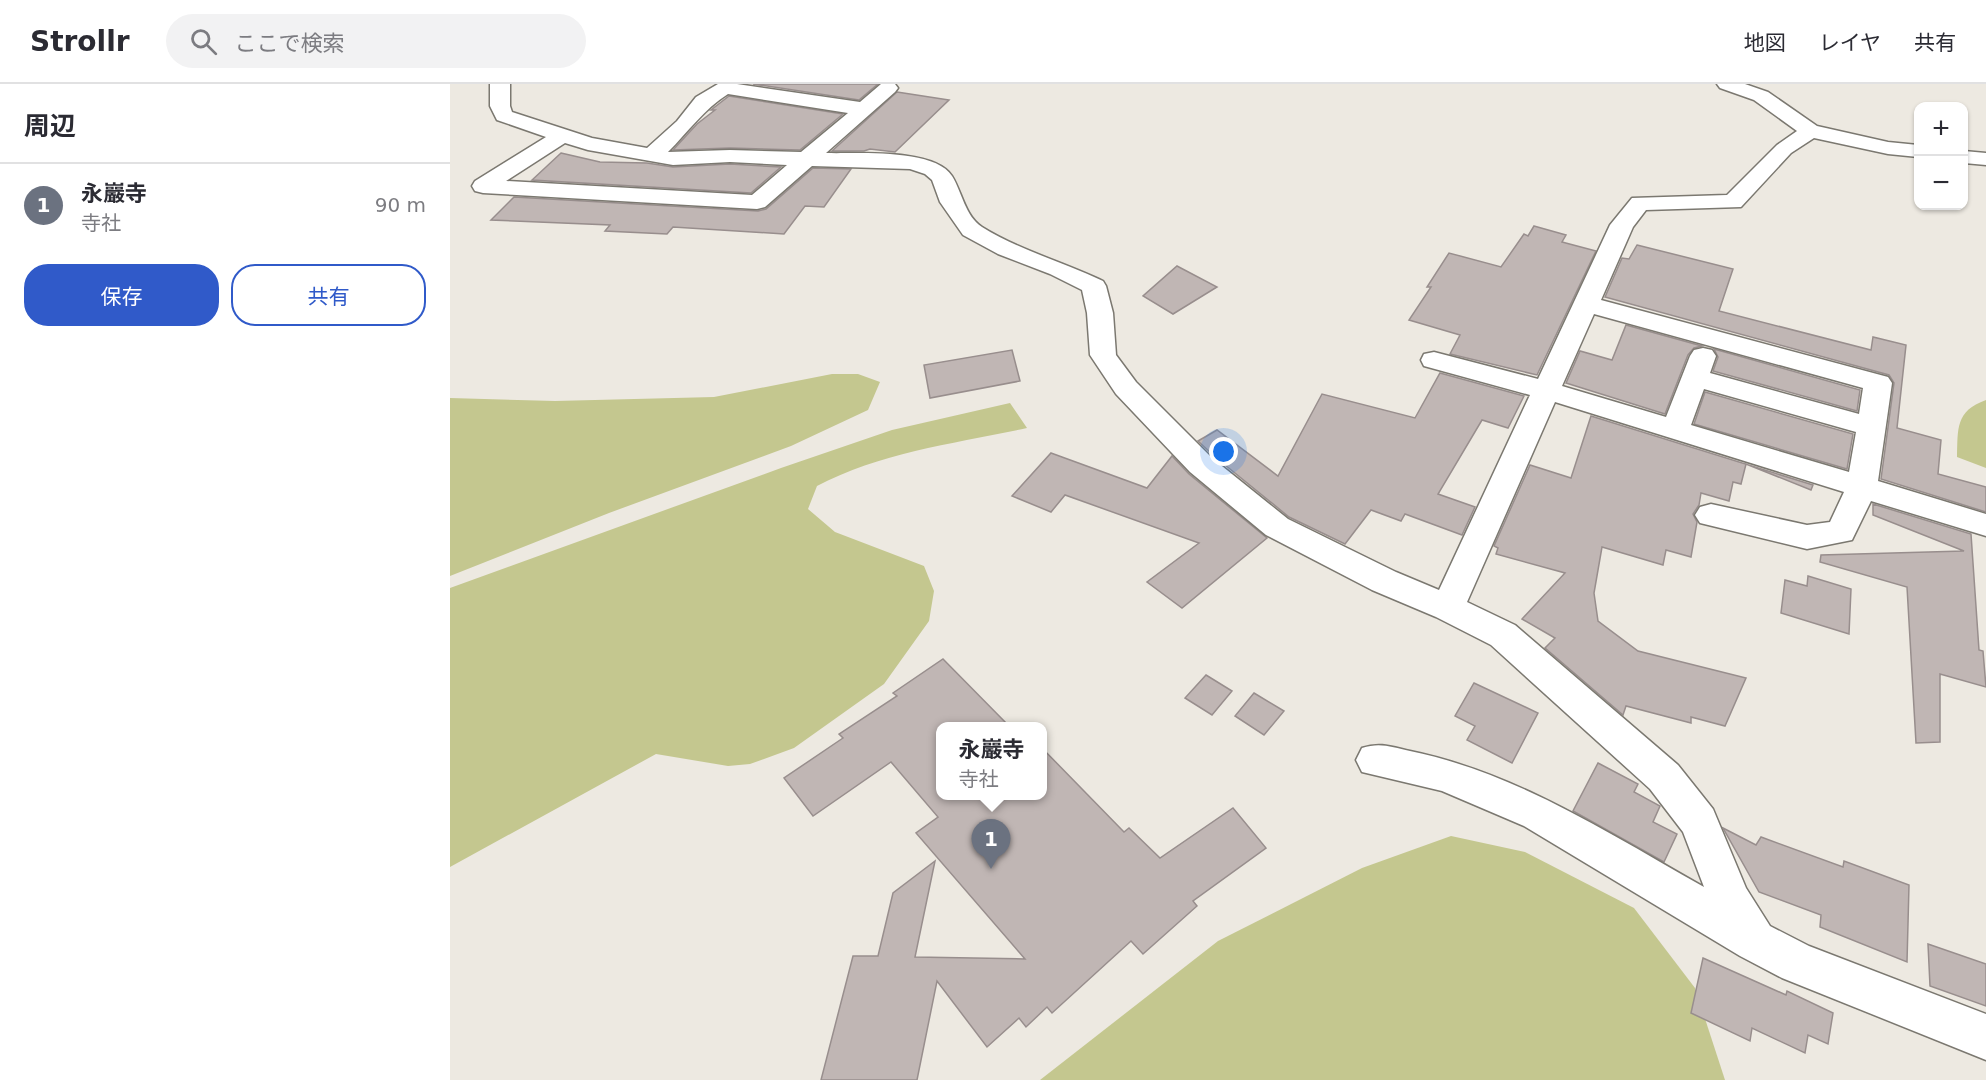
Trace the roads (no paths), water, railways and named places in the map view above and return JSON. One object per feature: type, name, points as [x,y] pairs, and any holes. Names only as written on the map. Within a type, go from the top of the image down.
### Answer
[{"type":"street","points":[[500,84],[500,106],[504,116],[588,144],[673,159],[730,156],[807,158],[911,163],[933,169],[942,178],[951,202],[971,230],[1006,249],[1059,269],[1094,286],[1100,313],[1103,355],[1126,388],[1201,465],[1277,527],[1384,581],[1448,608],[1503,635],[1664,777],[1699,822],[1730,901],[1755,941]]},
{"type":"street","points":[[1727,84],[1761,96],[1810,131],[1888,148],[1914,151]]},
{"type":"street","points":[[651,156],[684,125],[704,101],[725,88],[864,110]]},
{"type":"street","points":[[563,135],[483,186],[757,202],[888,88]]},
{"type":"street","points":[[1448,608],[1496,496],[1548,391],[1622,225],[1640,203],[1732,202],[1784,149],[1810,131]]},
{"type":"street","points":[[1968,157],[1986,159]]},
{"type":"street","points":[[1587,304],[1878,383],[1862,487],[1841,532],[1807,537],[1711,515]]},
{"type":"street","points":[[1675,430],[1710,338]]},
{"type":"street","points":[[1434,360],[1548,391],[1986,525]]},
{"type":"street","points":[[1695,378],[1871,428]]},
{"type":"street","points":[[1375,760],[1445,775],[1538,813],[1755,941],[1797,963],[1986,1037]]},
{"type":"place","name":"永巖寺","points":[[991,869]]}]
